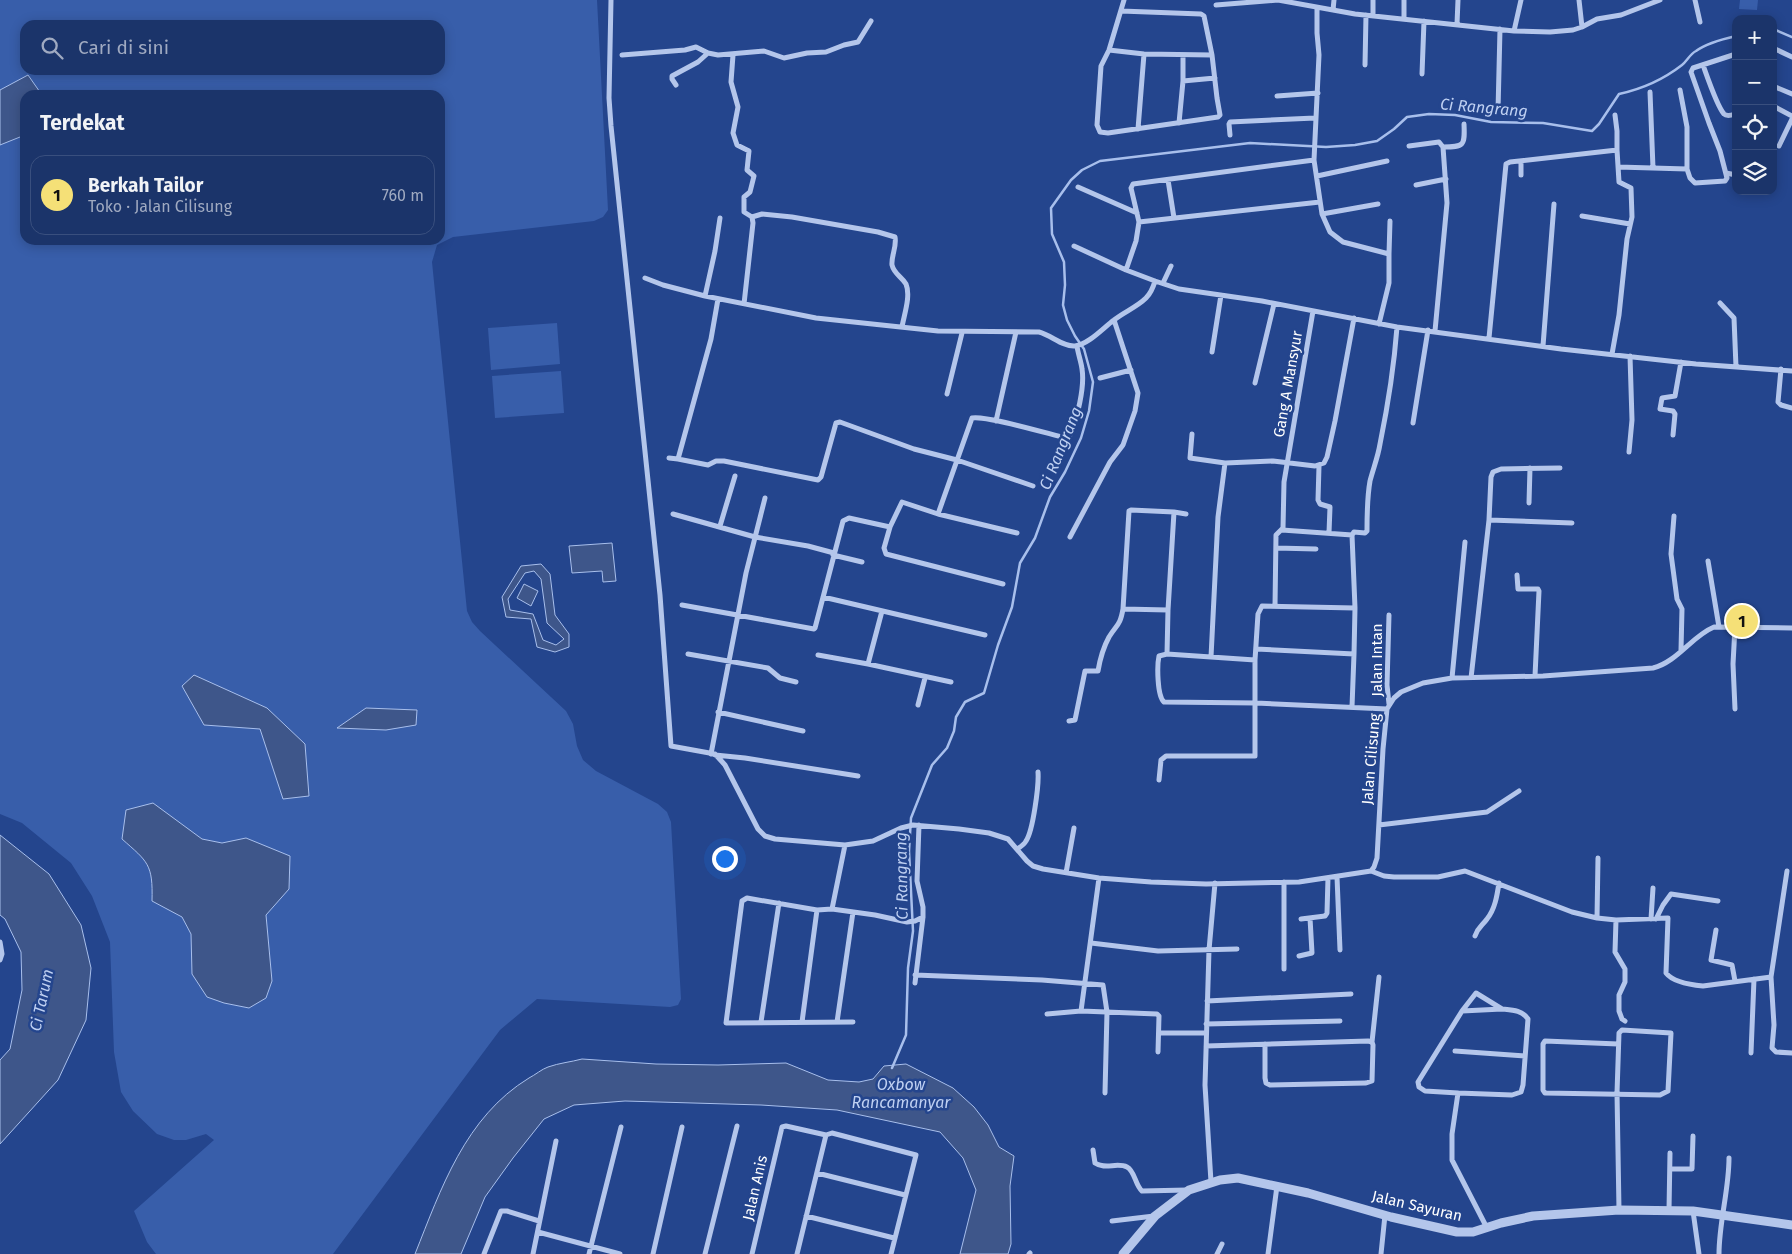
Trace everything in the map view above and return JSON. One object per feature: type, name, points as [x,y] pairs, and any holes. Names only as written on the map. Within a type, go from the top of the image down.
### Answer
[{"type":"street","points":[[611,0],[610,126],[660,595],[672,746],[858,776]]},
{"type":"street","points":[[1122,11],[1201,14],[1205,19],[1212,55],[1216,98],[1220,115],[1106,134],[1100,132],[1097,127],[1101,66],[1109,50],[1124,0]]},
{"type":"street","points":[[1333,10],[1334,0]]},
{"type":"street","points":[[1373,0],[1373,16]]},
{"type":"street","points":[[1404,0],[1404,19]]},
{"type":"street","points":[[1457,24],[1458,0]]},
{"type":"street","points":[[1514,31],[1521,0]]},
{"type":"street","points":[[1579,0],[1582,27]]},
{"type":"street","points":[[1216,5],[1255,1],[1285,1],[1317,8],[1373,16],[1514,31],[1550,32],[1573,30],[1597,19],[1621,15],[1660,0]]},
{"type":"street","points":[[1695,0],[1700,22]]},
{"type":"street","points":[[1317,8],[1319,55],[1314,160],[1323,216],[1334,236],[1348,244],[1389,254]]},
{"type":"street","points":[[1365,65],[1366,15]]},
{"type":"street","points":[[622,55],[685,50],[696,47],[708,53],[718,55],[764,51],[787,58],[807,53],[826,52],[858,42],[871,21]]},
{"type":"street","points":[[1422,74],[1424,21]]},
{"type":"street","points":[[1498,111],[1500,29]]},
{"type":"street","points":[[1109,50],[1144,54],[1212,55]]},
{"type":"street","points":[[1777,50],[1792,57]]},
{"type":"street","points":[[676,85],[672,76],[698,62],[708,53]]},
{"type":"street","points":[[1138,129],[1144,54]]},
{"type":"street","points":[[733,55],[731,82],[738,107],[734,121],[733,136],[736,145],[750,152],[747,170],[754,174],[750,192],[745,196],[744,211],[752,217],[753,223],[744,304]]},
{"type":"street","points":[[1179,123],[1183,81],[1183,55]]},
{"type":"street","points":[[1680,90],[1687,127],[1687,169],[1691,180],[1698,183],[1724,181],[1727,178],[1720,151],[1691,75],[1692,69],[1732,55]]},
{"type":"street","points":[[1703,65],[1724,114],[1732,114]]},
{"type":"street","points":[[1183,81],[1215,78]]},
{"type":"street","points":[[1777,88],[1792,94]]},
{"type":"street","points":[[1650,92],[1653,168]]},
{"type":"street","points":[[1277,96],[1318,94]]},
{"type":"street","points":[[1777,108],[1792,117],[1779,146]]},
{"type":"street","points":[[1612,354],[1619,315],[1632,208],[1631,188],[1619,182],[1615,115]]},
{"type":"street","points":[[1230,136],[1230,122],[1315,118]]},
{"type":"street","points":[[1443,147],[1458,147],[1462,145],[1465,140],[1464,124]]},
{"type":"street","points":[[1409,146],[1439,142],[1443,147],[1447,203],[1436,331]]},
{"type":"street","points":[[1490,338],[1505,165],[1508,162],[1617,150]]},
{"type":"street","points":[[1126,270],[1136,241],[1139,222],[1131,188],[1132,185],[1314,160]]},
{"type":"street","points":[[1317,176],[1386,161]]},
{"type":"street","points":[[1521,161],[1521,175]]},
{"type":"street","points":[[1618,168],[1687,169]]},
{"type":"street","points":[[1726,173],[1732,174]]},
{"type":"street","points":[[1416,185],[1446,179]]},
{"type":"street","points":[[1168,180],[1174,218]]},
{"type":"street","points":[[1078,187],[1137,213]]},
{"type":"street","points":[[1139,222],[1320,202]]},
{"type":"street","points":[[1323,216],[1378,204]]},
{"type":"street","points":[[1543,346],[1554,204]]},
{"type":"street","points":[[752,217],[762,214],[792,217],[878,232],[895,237],[893,267],[898,277],[905,283],[908,293],[902,328]]},
{"type":"street","points":[[1582,216],[1630,224]]},
{"type":"street","points":[[705,296],[720,218]]},
{"type":"street","points":[[1379,324],[1389,283],[1390,221]]},
{"type":"street","points":[[1074,246],[1126,270],[1179,289],[1274,304],[1379,324],[1681,362],[1792,371]]},
{"type":"street","points":[[1163,284],[1171,266]]},
{"type":"street","points":[[645,278],[663,285],[718,300],[816,318],[962,333],[1039,332],[1063,344],[1079,345],[1145,299],[1152,291],[1155,281]]},
{"type":"street","points":[[1212,352],[1221,295]]},
{"type":"street","points":[[678,459],[711,339],[718,300]]},
{"type":"street","points":[[1720,303],[1734,318],[1736,367]]},
{"type":"street","points":[[1255,382],[1274,304]]},
{"type":"street","name":"Gang A Mansyur","points":[[1276,548],[1276,535],[1282,530],[1284,482],[1313,311]]},
{"type":"street","points":[[1192,434],[1189,456],[1191,458],[1225,462],[1288,462],[1319,466],[1324,463],[1327,457],[1354,318]]},
{"type":"street","points":[[1070,537],[1110,462],[1121,448],[1135,411],[1138,393],[1114,320]]},
{"type":"street","points":[[1282,530],[1352,535],[1354,532],[1365,533],[1367,531],[1369,487],[1386,415],[1397,327]]},
{"type":"street","points":[[1413,423],[1428,330]]},
{"type":"street","points":[[996,421],[1016,332]]},
{"type":"street","points":[[947,394],[962,333]]},
{"type":"street","points":[[938,514],[972,418],[996,421],[1066,438],[1069,436],[1080,396],[1082,378],[1079,345]]},
{"type":"street","points":[[1629,452],[1632,420],[1630,356]]},
{"type":"street","points":[[1673,435],[1675,414],[1673,411],[1660,409],[1660,400],[1675,396],[1681,362]]},
{"type":"street","points":[[1100,378],[1131,370]]},
{"type":"street","points":[[1781,370],[1778,402],[1781,406],[1792,408]]},
{"type":"street","points":[[669,458],[708,465],[716,461],[724,461],[818,480],[821,477],[836,423],[838,422],[922,452],[957,460],[1033,486]]},
{"type":"street","points":[[1210,657],[1218,517],[1225,462]]},
{"type":"street","points":[[1319,466],[1318,500],[1320,504],[1330,507],[1329,533]]},
{"type":"street","points":[[1471,678],[1490,520],[1491,477],[1493,472],[1508,468],[1560,468]]},
{"type":"street","points":[[1529,504],[1530,468]]},
{"type":"street","points":[[720,526],[735,476]]},
{"type":"street","points":[[713,754],[718,712],[728,661],[764,498]]},
{"type":"street","points":[[1003,584],[886,554],[884,548],[890,528],[902,502],[938,514],[1018,533]]},
{"type":"street","points":[[1069,721],[1075,720],[1085,671],[1098,671],[1102,654],[1110,636],[1120,623],[1123,609],[1129,512],[1132,510],[1186,514]]},
{"type":"street","points":[[1167,654],[1174,512]]},
{"type":"street","points":[[673,514],[755,537],[808,546],[862,562]]},
{"type":"street","points":[[1674,516],[1671,554],[1677,599],[1682,609],[1681,650]]},
{"type":"street","points":[[682,604],[737,616],[816,628],[843,521],[846,519],[890,528]]},
{"type":"street","points":[[1490,520],[1572,523]]},
{"type":"street","points":[[1352,535],[1355,608],[1352,708]]},
{"type":"street","points":[[1452,678],[1466,542]]},
{"type":"street","points":[[1275,606],[1276,548],[1316,549]]},
{"type":"street","points":[[1708,561],[1719,627]]},
{"type":"street","points":[[1517,575],[1518,589],[1538,589],[1539,591],[1535,676]]},
{"type":"street","points":[[823,598],[985,635]]},
{"type":"street","points":[[1159,780],[1161,760],[1166,756],[1255,756],[1255,660],[1259,610],[1262,606],[1355,608]]},
{"type":"street","points":[[1123,609],[1168,610]]},
{"type":"street","points":[[868,664],[882,611]]},
{"type":"street","name":"Jalan Intan","points":[[1388,707],[1386,685],[1389,615]]},
{"type":"street","points":[[1735,626],[1733,664],[1735,709]]},
{"type":"street","name":"Jalan Cilisung","points":[[1371,872],[1377,858],[1382,749],[1388,707],[1401,692],[1415,685],[1452,678],[1535,676],[1653,668],[1664,663],[1706,631],[1719,627],[1792,628]]},
{"type":"street","points":[[1256,649],[1354,654]]},
{"type":"street","points":[[688,654],[768,668],[780,678],[796,682]]},
{"type":"street","points":[[1255,660],[1167,654],[1159,656],[1157,667],[1160,697],[1163,701],[1352,708],[1388,707]]},
{"type":"street","points":[[818,655],[950,682]]},
{"type":"street","points":[[918,705],[925,678]]},
{"type":"street","points":[[718,712],[803,731]]},
{"type":"street","points":[[713,754],[725,765],[758,829],[765,836],[775,839],[845,845],[873,841],[901,828],[916,825],[989,833],[1008,839],[1023,858],[1033,866],[1099,878],[1170,883],[1284,882],[1371,872],[1394,877],[1438,877],[1465,871],[1572,912],[1597,918],[1616,920],[1669,919],[1666,973],[1669,977],[1692,985],[1702,986],[1771,977]]},
{"type":"street","points":[[1017,849],[1026,841],[1030,830],[1039,782],[1038,772]]},
{"type":"street","points":[[1378,825],[1487,812],[1519,792]]},
{"type":"street","points":[[915,983],[923,917],[923,907],[917,881],[916,825]]},
{"type":"street","points":[[1066,873],[1074,828]]},
{"type":"street","points":[[832,909],[845,845]]},
{"type":"street","points":[[1597,918],[1598,858]]},
{"type":"street","points":[[1787,871],[1771,977],[1774,1025],[1772,1048],[1776,1052],[1792,1053]]},
{"type":"street","points":[[1337,877],[1340,950]]},
{"type":"street","points":[[1081,1011],[1099,878]]},
{"type":"street","points":[[1300,919],[1324,916],[1328,913],[1328,878]]},
{"type":"street","points":[[1284,882],[1284,969]]},
{"type":"street","points":[[1211,1182],[1205,1085],[1209,950],[1215,883]]},
{"type":"street","points":[[1475,936],[1477,929],[1486,921],[1494,906],[1499,883]]},
{"type":"street","points":[[1653,888],[1653,919]]},
{"type":"street","points":[[1653,919],[1671,894],[1718,901]]},
{"type":"street","points":[[854,1022],[726,1022],[742,901],[747,898],[817,910],[832,909],[853,912],[908,922],[923,917]]},
{"type":"street","points":[[761,1022],[779,903]]},
{"type":"street","points":[[802,1022],[817,910]]},
{"type":"street","points":[[837,1022],[853,912]]},
{"type":"street","points":[[1300,956],[1312,953],[1310,918]]},
{"type":"street","points":[[1616,920],[1615,952],[1625,970],[1625,982],[1619,995],[1619,1011],[1625,1021]]},
{"type":"street","points":[[1716,930],[1711,960],[1732,965],[1735,981]]},
{"type":"street","points":[[0,942],[2,954],[0,960]]},
{"type":"street","points":[[1091,943],[1158,951],[1237,949]]},
{"type":"street","points":[[915,975],[1042,980],[1103,985],[1106,1012],[1104,1093]]},
{"type":"street","points":[[1265,1044],[1266,1083],[1270,1085],[1371,1082],[1372,1042],[1379,977]]},
{"type":"street","points":[[1751,1053],[1754,979]]},
{"type":"street","points":[[1462,1011],[1502,1009],[1514,1010],[1525,1014],[1528,1019],[1521,1092],[1512,1095],[1425,1091],[1419,1087],[1418,1082],[1462,1011],[1476,993],[1502,1009]]},
{"type":"street","points":[[1208,1001],[1351,994]]},
{"type":"street","points":[[1048,1014],[1081,1011],[1158,1014],[1158,1052]]},
{"type":"street","points":[[1206,1024],[1340,1021]]},
{"type":"street","points":[[1618,1044],[1545,1041],[1543,1044],[1543,1090],[1545,1093],[1617,1093],[1660,1095],[1668,1091],[1672,1035],[1670,1032],[1622,1030],[1619,1033],[1617,1093],[1619,1210]]},
{"type":"street","points":[[1159,1033],[1206,1033]]},
{"type":"street","points":[[1206,1046],[1372,1042]]},
{"type":"street","points":[[1455,1051],[1525,1056]]},
{"type":"street","points":[[1458,1093],[1452,1134],[1452,1160],[1487,1228]]},
{"type":"street","points":[[654,1254],[682,1126]]},
{"type":"street","points":[[705,1254],[737,1126]]},
{"type":"street","name":"Jalan Anis","points":[[752,1254],[782,1127],[786,1126],[826,1135]]},
{"type":"street","points":[[589,1254],[620,1127]]},
{"type":"street","points":[[797,1254],[826,1135],[834,1133],[916,1155],[890,1254]]},
{"type":"street","points":[[1670,1169],[1692,1169],[1693,1136]]},
{"type":"street","points":[[532,1254],[556,1141]]},
{"type":"street","points":[[1093,1150],[1094,1163],[1099,1167],[1125,1165],[1130,1168],[1138,1187],[1142,1191],[1189,1190]]},
{"type":"street","points":[[1669,1210],[1670,1153]]},
{"type":"street","points":[[1718,1254],[1728,1187],[1729,1158]]},
{"type":"street","points":[[817,1173],[905,1195]]},
{"type":"street","name":"Jalan Sayuran","points":[[1123,1254],[1155,1216],[1189,1190],[1211,1182],[1238,1178],[1308,1193],[1384,1215],[1457,1232],[1473,1232],[1533,1216],[1619,1210],[1693,1211],[1792,1225]]},
{"type":"street","points":[[1268,1254],[1277,1186]]},
{"type":"street","points":[[484,1254],[501,1212],[506,1211],[539,1221]]},
{"type":"street","points":[[1693,1211],[1699,1254]]},
{"type":"street","points":[[1381,1254],[1384,1215]]},
{"type":"street","points":[[806,1216],[894,1238]]},
{"type":"street","points":[[1112,1221],[1155,1216]]},
{"type":"street","points":[[538,1232],[620,1254]]},
{"type":"street","points":[[1218,1254],[1222,1244]]},
{"type":"shaded area","points":[[0,0],[597,0],[608,210],[603,217],[594,221],[453,237],[445,241],[445,90],[20,90],[20,245],[437,245],[432,262],[467,611],[472,622],[480,631],[566,711],[573,724],[577,746],[583,760],[596,771],[658,804],[667,812],[671,822],[681,999],[678,1005],[670,1007],[537,999],[500,1030],[333,1254],[156,1254],[147,1242],[134,1211],[214,1140],[206,1134],[186,1140],[174,1140],[157,1134],[133,1111],[121,1092],[114,1052],[110,942],[92,896],[71,863],[22,823],[0,814]]},
{"type":"shaded area","points":[[1740,0],[1758,0],[1757,10],[1739,9]]},
{"type":"shaded area","points":[[557,323],[560,364],[491,370],[488,328]]},
{"type":"shaded area","points":[[561,371],[564,413],[495,418],[492,376]]},
{"type":"water","points":[[28,75],[38,90],[20,90],[20,137],[0,145],[0,90]]},
{"type":"water","points":[[612,543],[616,581],[603,582],[602,571],[572,573],[569,546]]},
{"type":"water","points":[[541,564],[550,574],[555,615],[569,634],[569,647],[555,652],[537,647],[531,619],[506,617],[502,597],[521,566]],"holes":[[[534,571],[541,579],[547,623],[564,639],[556,645],[543,640],[533,614],[510,610],[508,599],[525,573]]]},
{"type":"water","points":[[524,584],[538,591],[531,606],[517,598]]},
{"type":"water","points":[[194,675],[267,708],[305,744],[309,796],[283,799],[260,729],[204,725],[182,686]]},
{"type":"water","points":[[366,708],[417,710],[416,725],[386,730],[337,728]]},
{"type":"water","points":[[153,803],[202,839],[222,843],[246,838],[290,856],[289,889],[266,915],[272,981],[266,998],[249,1008],[207,997],[192,974],[191,934],[182,917],[152,901],[150,871],[138,853],[122,839],[126,810]]},
{"type":"water","name":"Ci Tarum","points":[[0,835],[49,874],[81,925],[91,968],[86,1020],[58,1080],[0,1144],[0,1060],[10,1049],[22,990],[21,952],[5,919],[0,915]]},
{"type":"water","name":"Oxbow Rancamanyar","points":[[582,1059],[656,1064],[786,1063],[828,1080],[859,1082],[873,1079],[884,1066],[906,1064],[953,1088],[974,1107],[988,1125],[999,1147],[1014,1156],[1010,1186],[1011,1244],[1008,1254],[960,1254],[976,1190],[963,1158],[940,1132],[837,1110],[761,1105],[625,1101],[574,1105],[544,1119],[485,1197],[461,1254],[415,1254],[458,1156],[488,1113],[507,1094],[543,1069],[556,1064]]},
{"type":"waterway","name":"Ci Rangrang","points":[[1777,31],[1792,37]]},
{"type":"waterway","name":"Ci Rangrang","points":[[892,1068],[906,1035],[908,968],[913,931],[909,851],[911,818],[932,765],[947,748],[954,731],[956,717],[965,702],[984,693],[998,645],[1012,607],[1020,563],[1035,538],[1050,497],[1065,472],[1081,438],[1089,411],[1093,382],[1084,349],[1067,320],[1063,305],[1065,285],[1064,262],[1052,234],[1051,208],[1071,180],[1082,170],[1100,161],[1250,143],[1326,147],[1377,141],[1407,117],[1429,114],[1455,115],[1491,122],[1543,123],[1592,131],[1599,124],[1619,94],[1660,79],[1682,65],[1694,52],[1705,46],[1732,37]]},
{"type":"place","name":"Berkah Tailor","points":[[1742,621]]}]
